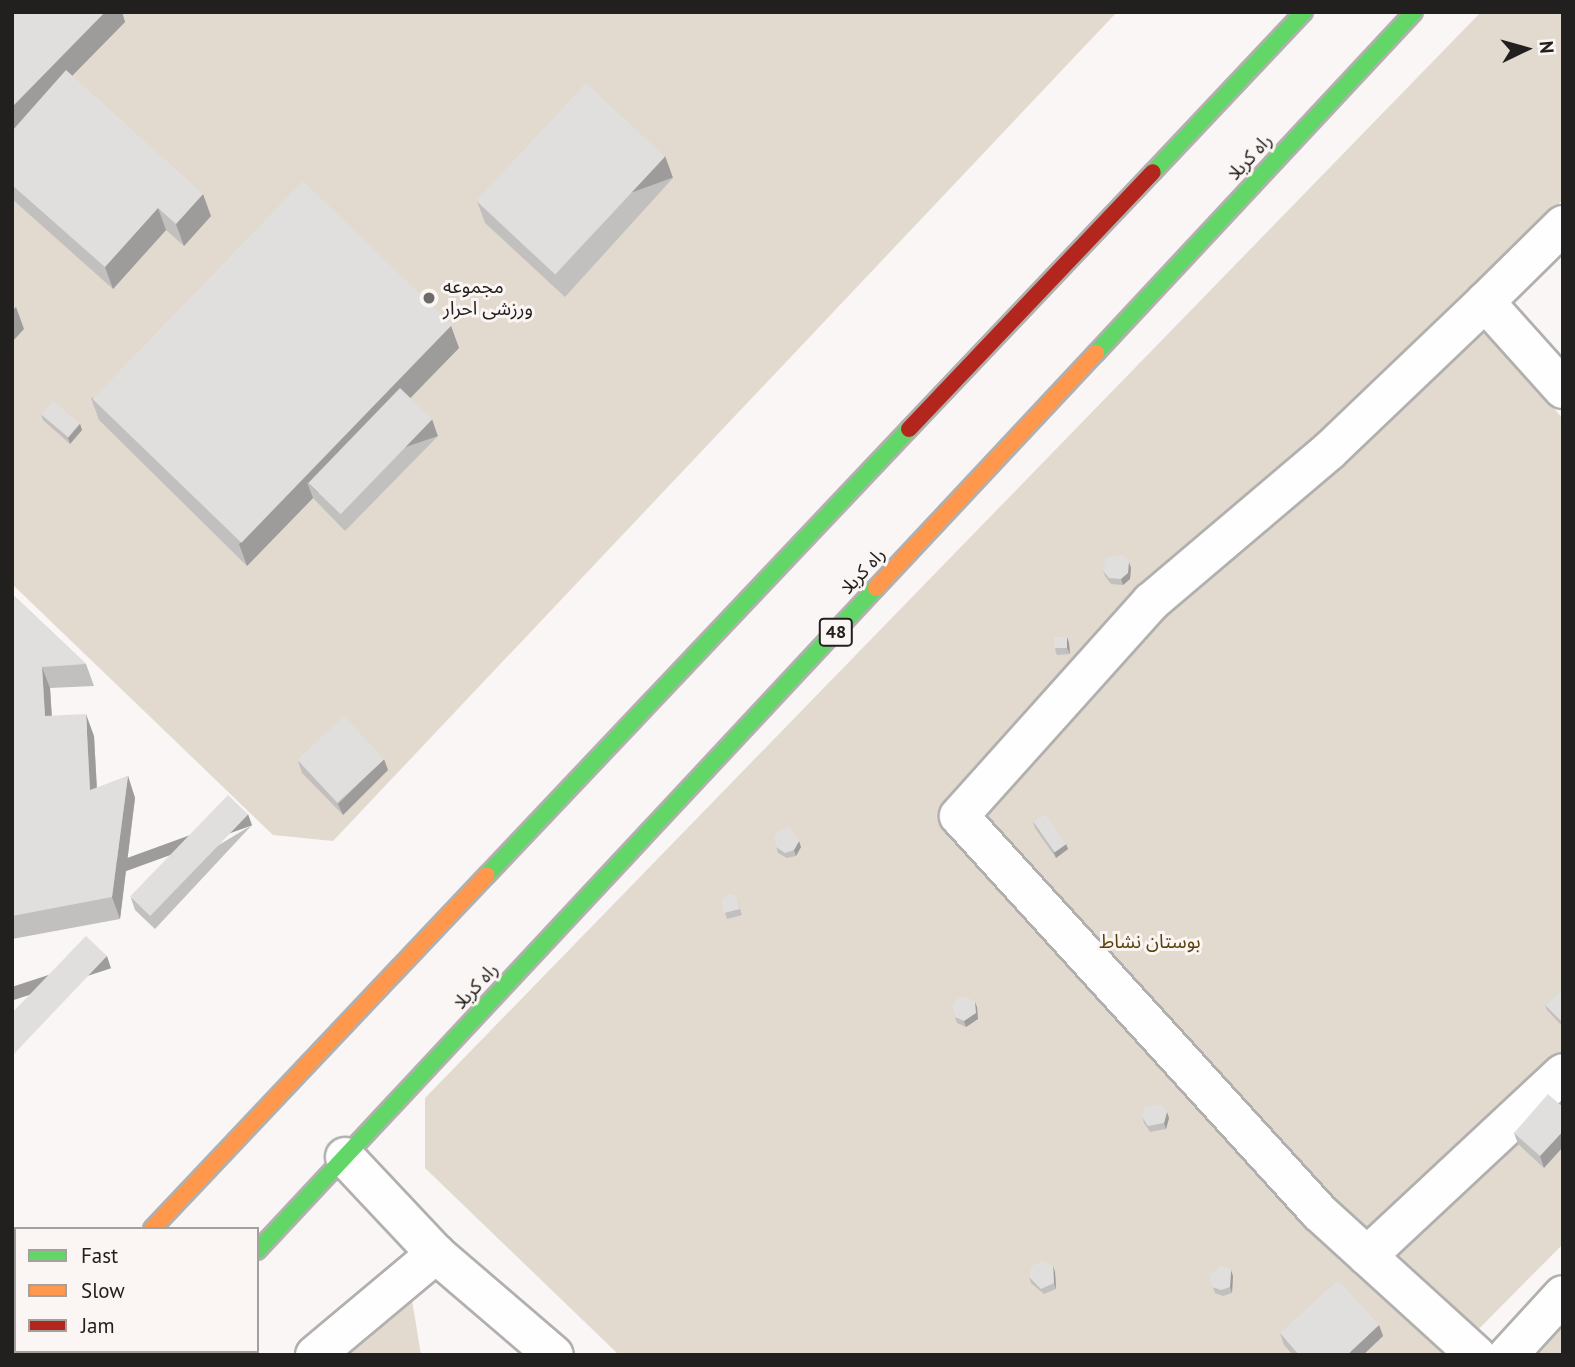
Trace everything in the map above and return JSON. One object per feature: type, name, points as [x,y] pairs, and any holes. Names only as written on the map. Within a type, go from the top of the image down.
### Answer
[{"type":"main road","points":[[154,1227],[1304,12]]},
{"type":"main road","name":"راه کربلا","points":[[259,1249],[1414,12]]},
{"type":"street","points":[[1476,1355],[1301,1193],[958,816],[1151,602],[1329,451],[1563,225]]},
{"type":"street","points":[[1485,302],[1563,389]]},
{"type":"street","points":[[1367,1256],[1563,1073]]},
{"type":"street","points":[[345,1157],[436,1254],[554,1355]]},
{"type":"street","points":[[315,1355],[436,1254]]},
{"type":"street","points":[[1508,1355],[1563,1295]]},
{"type":"green space","name":"مجموعه ورزشی احرار","points":[[12,12],[1117,12],[333,841],[273,835],[12,584]]},
{"type":"green space","name":"بوستان نشاط","points":[[1481,12],[1563,12],[1563,200],[1461,299],[1563,419],[1563,1244],[1453,1355],[619,1355],[425,1168],[425,1098]]},
{"type":"green space","points":[[412,1300],[421,1355],[347,1355]]},
{"type":"green space","points":[[1563,1313],[1563,1355],[1506,1355]]},
{"type":"building","points":[[12,12],[105,12],[12,107]]},
{"type":"building","points":[[66,70],[203,194],[176,224],[158,208],[105,267],[12,185],[12,131]]},
{"type":"building","points":[[586,83],[665,157],[555,274],[476,201]]},
{"type":"building","points":[[303,181],[452,325],[241,543],[93,399]]},
{"type":"building","points":[[400,388],[432,419],[341,514],[308,483]]},
{"type":"building","points":[[53,401],[80,423],[68,437],[41,415]]},
{"type":"building","points":[[1123,555],[1129,562],[1128,573],[1121,579],[1109,578],[1103,571],[1106,557]]},
{"type":"building","points":[[12,594],[86,664],[42,667],[45,716],[86,714],[90,790],[128,776],[112,897],[12,916]]},
{"type":"building","points":[[1054,637],[1067,637],[1067,648],[1054,648]]},
{"type":"building","points":[[344,716],[384,759],[337,803],[297,760]]},
{"type":"building","points":[[228,795],[248,814],[150,916],[130,896]]},
{"type":"building","points":[[1045,814],[1066,844],[1055,852],[1034,822]]},
{"type":"building","points":[[789,827],[799,841],[794,850],[785,853],[776,847],[774,839],[779,830]]},
{"type":"building","points":[[728,894],[736,896],[740,909],[724,913],[721,900]]},
{"type":"building","points":[[86,936],[107,956],[12,1056],[12,1013]]},
{"type":"building","points":[[1563,988],[1563,1023],[1545,1005]]},
{"type":"building","points":[[965,996],[975,1002],[976,1013],[964,1021],[955,1017],[952,1008],[955,1000]]},
{"type":"building","points":[[1548,1094],[1563,1107],[1563,1131],[1540,1156],[1514,1133]]},
{"type":"building","points":[[1162,1105],[1167,1112],[1164,1123],[1148,1126],[1142,1117],[1145,1106]]},
{"type":"building","points":[[1043,1261],[1053,1266],[1054,1283],[1041,1289],[1029,1277],[1032,1266]]},
{"type":"building","points":[[1221,1265],[1231,1270],[1230,1287],[1221,1290],[1212,1287],[1209,1276]]},
{"type":"building","points":[[1338,1280],[1379,1325],[1347,1355],[1299,1355],[1280,1333]]},
{"type":"traffic: fast","points":[[1153,172],[1304,12]]},
{"type":"traffic: fast","points":[[1096,353],[1414,12]]},
{"type":"traffic: fast","points":[[487,875],[909,429]]},
{"type":"traffic: fast","points":[[259,1249],[876,588]]},
{"type":"traffic: slow","points":[[876,588],[1096,353]]},
{"type":"traffic: slow","points":[[154,1227],[487,875]]},
{"type":"traffic: jam","points":[[909,429],[1153,172]]},
{"type":"place","name":"مجموعه ورزشی احرار","points":[[429,298]]}]
